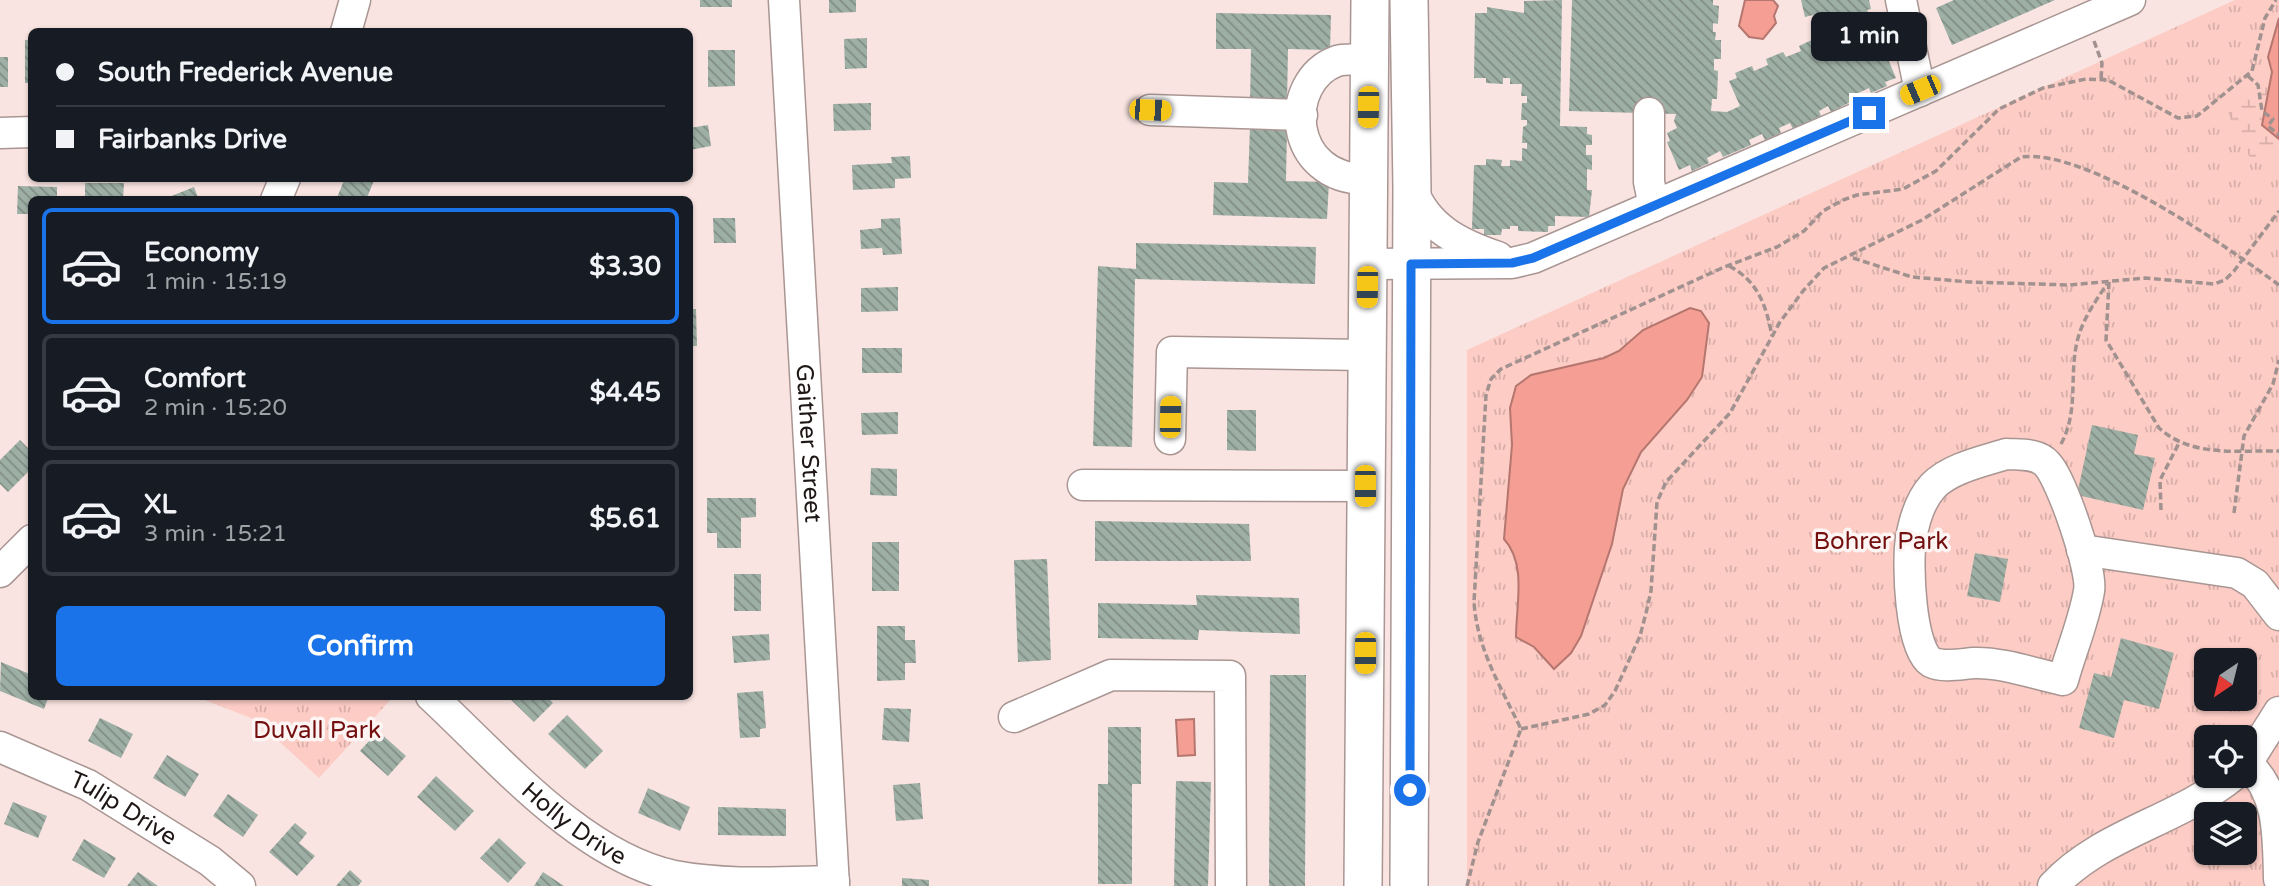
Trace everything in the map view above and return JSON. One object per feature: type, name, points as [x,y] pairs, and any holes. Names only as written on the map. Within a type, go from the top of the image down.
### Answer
[{"type":"main road","points":[[1363,886],[1365,355],[1370,0]]},
{"type":"main road","points":[[1409,0],[1412,188],[1409,886]]},
{"type":"street","points":[[347,28],[355,0]]},
{"type":"street","name":"Gaither Street","points":[[784,0],[834,883]]},
{"type":"street","points":[[1901,0],[1920,90]]},
{"type":"street","points":[[1367,264],[1522,261],[2130,0]]},
{"type":"street","points":[[1367,179],[1339,176],[1315,161],[1304,142],[1302,115],[1306,91],[1330,64],[1339,60],[1369,60]]},
{"type":"street","points":[[1150,110],[1302,115]]},
{"type":"street","points":[[1649,113],[1649,182],[1654,206]]},
{"type":"street","points":[[0,132],[28,132]]},
{"type":"street","points":[[1412,188],[1431,220],[1450,237],[1500,258],[1522,261]]},
{"type":"street","points":[[1170,439],[1172,352],[1365,355]]},
{"type":"street","points":[[2006,454],[2038,458],[2048,465],[2082,550],[2089,570],[2090,590],[2063,680],[1978,663],[1948,665],[1932,662],[1920,651],[1910,578],[1911,540],[1919,510],[1934,485],[1956,471],[2006,454]]},
{"type":"street","points":[[1083,485],[1365,486]]},
{"type":"street","points":[[0,572],[28,544]]},
{"type":"street","points":[[2082,550],[2236,573],[2255,584],[2279,615]]},
{"type":"street","points":[[1014,717],[1111,675],[1230,676],[1231,886]]},
{"type":"street","name":"Holly Drive","points":[[435,700],[570,825],[620,857],[672,876],[725,883],[834,883]]},
{"type":"street","points":[[2257,745],[2279,712]]},
{"type":"street","name":"Tulip Drive","points":[[0,747],[88,785],[210,861],[240,886]]},
{"type":"street","points":[[2257,777],[2270,784],[2277,798],[2279,879]]},
{"type":"street","points":[[2053,886],[2071,867],[2095,850],[2215,788]]},
{"type":"path","points":[[1467,886],[1478,842],[1521,729],[1484,654],[1476,631],[1474,602],[1486,395],[1491,379],[1501,369],[1786,242],[1804,231],[1823,211],[1843,200],[1857,195],[1903,190],[1936,171],[1992,116],[2020,98],[2071,81],[2101,79],[2178,118],[2189,118],[2205,111],[2250,78],[2265,18],[2276,0]]},
{"type":"path","points":[[2095,43],[2102,63],[2101,79]]},
{"type":"path","points":[[2250,78],[2259,85],[2262,111],[2273,119],[2268,126],[2279,135]]},
{"type":"path","points":[[1521,729],[1589,714],[1605,705],[1615,691],[1640,636],[1649,602],[1657,502],[1666,482],[1730,413],[1772,338],[1796,301],[1824,268],[1922,220],[2021,157],[2038,156],[2065,162],[2136,193],[2279,285]]},
{"type":"path","points":[[1851,257],[1912,277],[2070,285],[2145,278],[2214,284],[2225,280],[2279,211]]},
{"type":"path","points":[[1729,266],[1756,286],[1768,314],[1772,338]]},
{"type":"path","points":[[2109,282],[2106,340],[2150,416],[2160,428],[2179,443],[2194,448],[2279,451]]},
{"type":"path","points":[[2048,465],[2062,443],[2072,419],[2076,343],[2080,331],[2109,282]]},
{"type":"path","points":[[2234,513],[2244,436],[2273,384],[2279,360]]},
{"type":"path","points":[[2161,510],[2160,480],[2179,443]]},
{"type":"green space","name":"Bohrer Park","points":[[2235,0],[2279,0],[2279,886],[1467,886],[1467,350]]},
{"type":"green space","points":[[2268,77],[2270,79],[2262,125],[2279,139],[2279,154],[2253,161],[2244,141],[2233,128],[2231,112],[2247,90]]},
{"type":"green space","name":"Duvall Park","points":[[205,700],[390,700],[319,778],[256,720]]},
{"type":"shaded area","points":[[1745,0],[1773,0],[1778,6],[1774,16],[1776,23],[1763,39],[1749,37],[1739,26]]},
{"type":"shaded area","points":[[2279,18],[2279,139],[2262,125],[2272,72],[2268,57]]},
{"type":"shaded area","points":[[1690,308],[1701,311],[1709,323],[1702,377],[1687,400],[1641,452],[1623,489],[1612,544],[1581,636],[1571,653],[1554,669],[1534,647],[1516,637],[1518,573],[1516,560],[1504,539],[1512,445],[1510,408],[1516,386],[1531,375],[1604,358],[1619,351],[1643,330]]},
{"type":"shaded area","points":[[1194,719],[1195,755],[1178,756],[1176,720]]},
{"type":"building","points":[[700,0],[732,0],[732,7],[700,7]]},
{"type":"building","points":[[829,0],[856,0],[856,12],[829,13]]},
{"type":"building","points":[[1562,0],[1560,126],[1587,127],[1587,134],[1592,135],[1592,145],[1586,145],[1586,155],[1592,155],[1592,170],[1587,169],[1587,190],[1592,190],[1589,217],[1555,216],[1555,226],[1548,226],[1548,232],[1518,231],[1518,226],[1510,226],[1510,229],[1502,229],[1501,235],[1484,235],[1484,229],[1472,229],[1474,165],[1486,165],[1486,159],[1502,160],[1501,166],[1510,166],[1510,160],[1522,161],[1522,148],[1527,149],[1527,143],[1522,143],[1523,127],[1527,125],[1527,120],[1521,120],[1522,103],[1527,103],[1527,96],[1521,96],[1522,84],[1510,84],[1510,78],[1503,78],[1503,84],[1486,83],[1486,78],[1474,78],[1475,13],[1487,13],[1487,7],[1524,13],[1524,1]]},
{"type":"building","points":[[1572,0],[1713,0],[1713,5],[1719,6],[1718,24],[1713,23],[1713,32],[1716,32],[1715,40],[1721,40],[1721,59],[1714,59],[1714,70],[1718,71],[1717,99],[1712,99],[1711,111],[1727,112],[1740,106],[1729,81],[1737,78],[1735,73],[1752,66],[1754,71],[1768,65],[1766,59],[1783,52],[1786,57],[1801,51],[1799,46],[1814,39],[1816,44],[1822,42],[1820,37],[1833,32],[1835,37],[1840,34],[1833,19],[1827,21],[1825,12],[1805,17],[1801,0],[1869,0],[1871,9],[1867,10],[1871,18],[1875,16],[1883,32],[1877,34],[1882,44],[1879,46],[1884,50],[1896,78],[1885,82],[1887,86],[1871,93],[1869,88],[1854,95],[1856,99],[1831,112],[1828,106],[1819,111],[1821,116],[1793,129],[1790,123],[1779,128],[1781,133],[1765,140],[1762,134],[1749,140],[1751,145],[1723,157],[1720,151],[1707,158],[1709,163],[1692,171],[1690,165],[1679,170],[1667,142],[1670,141],[1667,133],[1677,128],[1674,121],[1676,114],[1569,111]]},
{"type":"building","points":[[1954,0],[2055,0],[1952,45],[1936,8]]},
{"type":"building","points":[[1216,13],[1331,15],[1330,50],[1288,49],[1287,104],[1250,104],[1251,49],[1216,49]]},
{"type":"building","points":[[867,38],[867,68],[845,69],[844,39]]},
{"type":"building","points":[[25,40],[28,40],[28,83],[25,83]]},
{"type":"building","points":[[708,50],[735,50],[735,86],[708,87]]},
{"type":"building","points":[[0,57],[8,57],[8,87],[0,87]]},
{"type":"building","points":[[871,103],[871,130],[834,131],[833,104]]},
{"type":"building","points":[[708,125],[711,146],[693,149],[693,128]]},
{"type":"building","points":[[1250,126],[1287,127],[1286,181],[1329,182],[1327,219],[1213,215],[1214,182],[1248,183]]},
{"type":"building","points":[[910,156],[911,178],[895,179],[895,188],[853,190],[852,165],[892,163],[891,157]]},
{"type":"building","points":[[343,182],[373,182],[368,196],[338,196]]},
{"type":"building","points":[[85,183],[124,183],[123,196],[85,196]]},
{"type":"building","points":[[18,186],[57,187],[57,196],[28,196],[28,214],[17,214]]},
{"type":"building","points":[[194,187],[197,196],[172,196]]},
{"type":"building","points":[[713,218],[735,218],[736,243],[714,243]]},
{"type":"building","points":[[900,218],[902,254],[883,255],[882,248],[861,249],[860,230],[881,228],[881,219]]},
{"type":"building","points":[[1136,243],[1316,247],[1315,284],[1135,279],[1132,447],[1093,446],[1098,266],[1136,269]]},
{"type":"building","points":[[898,287],[898,311],[861,312],[861,288]]},
{"type":"building","points":[[693,309],[696,309],[697,346],[693,346]]},
{"type":"building","points":[[862,348],[902,348],[902,373],[862,373]]},
{"type":"building","points":[[1227,410],[1256,410],[1256,451],[1227,450]]},
{"type":"building","points":[[898,412],[898,434],[862,435],[861,413]]},
{"type":"building","points":[[2092,425],[2138,435],[2134,454],[2155,458],[2143,510],[2077,495]]},
{"type":"building","points":[[20,440],[28,448],[28,472],[8,492],[0,484],[0,460]]},
{"type":"building","points":[[871,468],[897,469],[897,496],[870,495]]},
{"type":"building","points":[[707,498],[756,498],[756,517],[741,518],[741,548],[717,548],[717,533],[707,533]]},
{"type":"building","points":[[1095,521],[1249,524],[1251,561],[1095,561]]},
{"type":"building","points":[[872,542],[899,542],[899,591],[872,591]]},
{"type":"building","points":[[1975,553],[2008,559],[2000,602],[1967,596]]},
{"type":"building","points":[[1047,559],[1051,660],[1018,662],[1014,560]]},
{"type":"building","points":[[734,574],[761,574],[761,611],[734,611]]},
{"type":"building","points":[[1196,595],[1299,598],[1300,634],[1199,630],[1198,640],[1098,638],[1098,603],[1197,605]]},
{"type":"building","points":[[877,626],[905,626],[905,640],[915,640],[916,663],[905,663],[905,680],[877,681]]},
{"type":"building","points":[[769,634],[770,660],[734,663],[732,636]]},
{"type":"building","points":[[2121,638],[2174,653],[2159,709],[2124,700],[2114,738],[2079,728],[2094,673],[2111,677]]},
{"type":"building","points":[[1,662],[28,673],[28,700],[47,700],[44,709],[0,691]]},
{"type":"building","points":[[1270,675],[1306,675],[1305,886],[1269,886]]},
{"type":"building","points":[[763,691],[766,728],[760,729],[760,737],[740,738],[737,693]]},
{"type":"building","points":[[511,700],[550,700],[553,703],[534,722]]},
{"type":"building","points":[[884,708],[911,709],[909,742],[882,740]]},
{"type":"building","points":[[567,715],[603,751],[585,769],[548,734]]},
{"type":"building","points":[[100,718],[133,734],[121,758],[88,741]]},
{"type":"building","points":[[1108,727],[1141,727],[1141,784],[1132,784],[1132,884],[1098,884],[1098,784],[1108,784]]},
{"type":"building","points":[[378,731],[406,756],[388,776],[360,751]]},
{"type":"building","points":[[167,755],[199,774],[185,797],[153,778]]},
{"type":"building","points":[[436,776],[474,811],[455,831],[417,797]]},
{"type":"building","points":[[1176,781],[1211,782],[1208,886],[1174,886]]},
{"type":"building","points":[[920,783],[923,819],[896,821],[893,785]]},
{"type":"building","points":[[648,788],[690,807],[680,831],[638,813]]},
{"type":"building","points":[[228,794],[258,815],[243,837],[213,816]]},
{"type":"building","points":[[13,802],[47,816],[38,838],[4,824]]},
{"type":"building","points":[[718,807],[786,809],[786,836],[718,835]]},
{"type":"building","points":[[295,823],[307,833],[299,843],[315,856],[297,876],[269,852]]},
{"type":"building","points":[[499,838],[526,863],[508,883],[480,858]]},
{"type":"building","points":[[84,839],[116,858],[104,878],[72,860]]},
{"type":"building","points":[[350,870],[362,881],[358,886],[336,886]]},
{"type":"building","points":[[138,872],[158,886],[127,886]]},
{"type":"building","points":[[543,872],[564,886],[534,886]]},
{"type":"building","points":[[902,878],[929,880],[929,886],[902,886]]},
{"type":"route","points":[[1410,790],[1411,264],[1512,263],[1533,258],[1869,113]]}]
